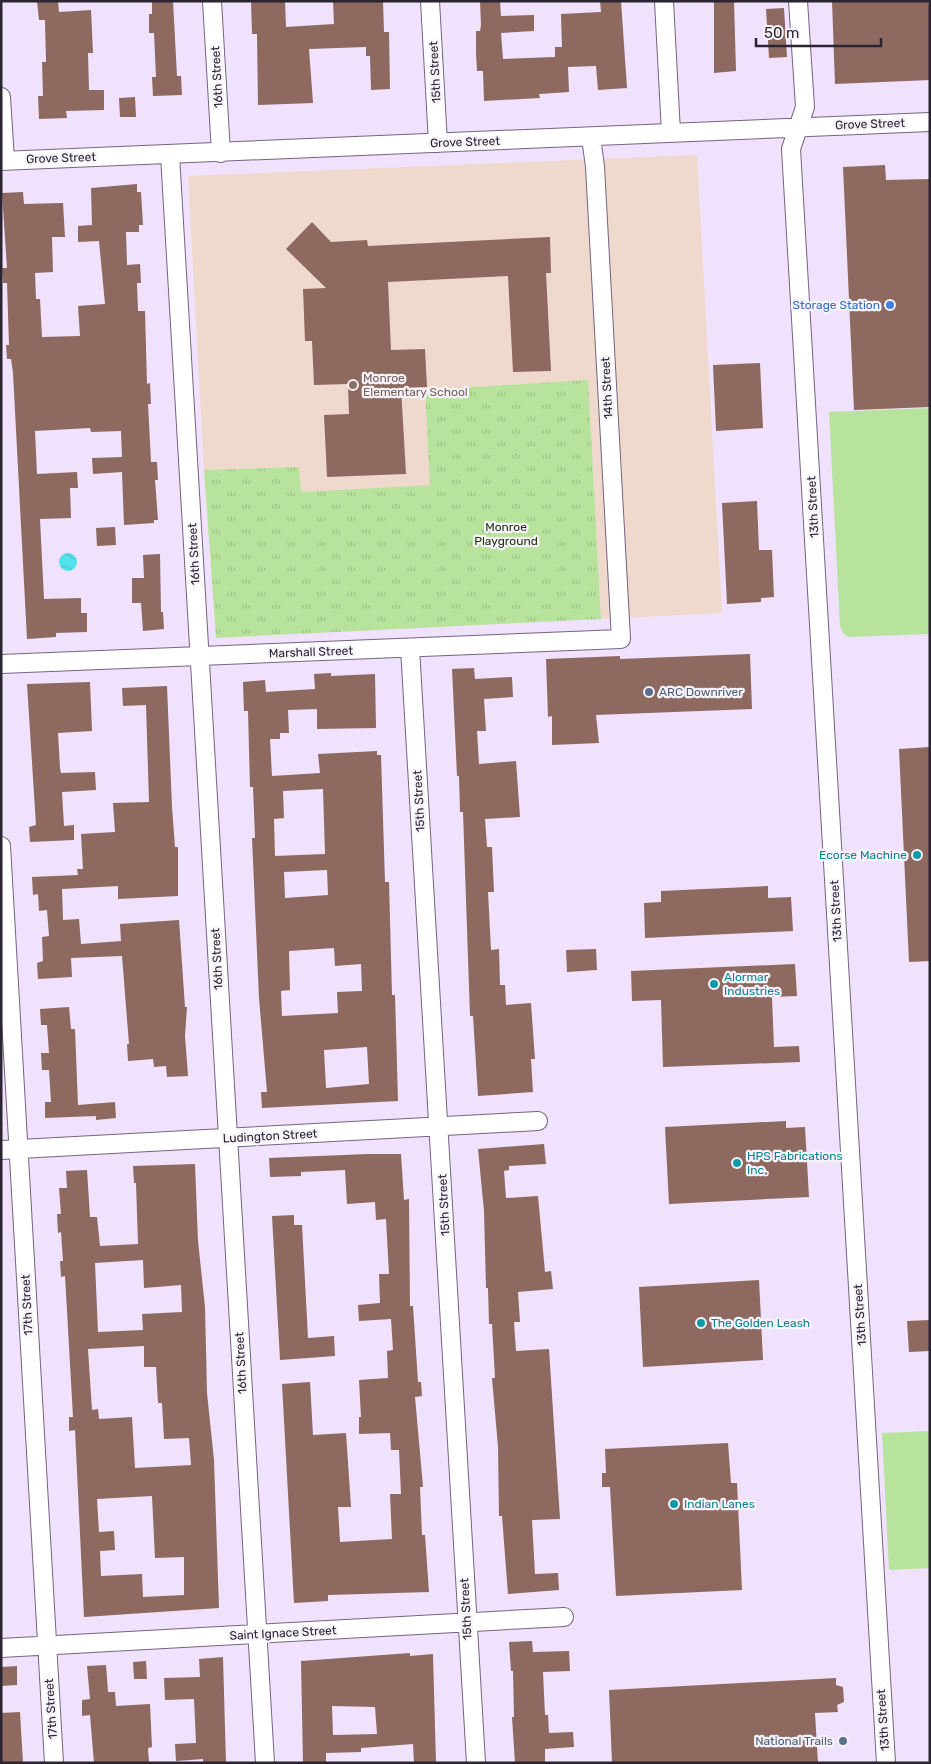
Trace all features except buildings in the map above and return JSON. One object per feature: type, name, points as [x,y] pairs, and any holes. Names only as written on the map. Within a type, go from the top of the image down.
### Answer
[{"type":"street","name":"16th Street","points":[[212,1],[221,153]]},
{"type":"street","name":"15th Street","points":[[430,1],[438,143]]},
{"type":"street","points":[[664,1],[671,133]]},
{"type":"street","name":"13th Street","points":[[798,1],[805,107],[791,149],[886,1763]]},
{"type":"street","points":[[1,97],[3,160]]},
{"type":"street","name":"Grove Street","points":[[3,160],[221,153],[930,122]]},
{"type":"street","name":"14th Street","points":[[591,137],[595,167],[621,639]]},
{"type":"street","name":"16th Street","points":[[170,155],[265,1763]]},
{"type":"street","name":"Marshall Street","points":[[1,664],[621,639]]},
{"type":"street","name":"15th Street","points":[[410,648],[476,1763]]},
{"type":"street","name":"17th Street","points":[[1,846],[10,1150],[54,1763]]},
{"type":"street","name":"Ludington Street","points":[[10,1150],[538,1121]]},
{"type":"street","name":"Saint Ignace Street","points":[[1,1648],[564,1617]]},
{"type":"shaded area","name":"Monroe Elementary School","points":[[697,155],[722,613],[601,619],[588,380],[430,485],[300,492],[299,467],[204,470],[188,176]]},
{"type":"green space","name":"Monroe Playground","points":[[588,380],[601,619],[216,638],[204,470],[299,467],[301,492],[430,485],[425,390]]},
{"type":"green space","points":[[930,408],[930,634],[848,637],[843,633],[840,626],[829,412]]},
{"type":"green space","points":[[930,1431],[930,1568],[889,1570],[882,1433]]},
{"type":"water","points":[[68,553],[76,558],[77,562],[72,570],[68,571],[60,566],[59,562],[64,554]]},
{"type":"place","name":"Storage Station","points":[[890,305]]},
{"type":"place","name":"Monroe Elementary School","points":[[353,385]]},
{"type":"place","name":"ARC Downriver","points":[[649,692]]},
{"type":"place","name":"Ecorse Machine","points":[[917,855]]},
{"type":"place","name":"Alormar Industries","points":[[714,984]]},
{"type":"place","name":"HPS Fabrications Inc.","points":[[737,1163]]},
{"type":"place","name":"The Golden Leash","points":[[701,1323]]},
{"type":"place","name":"Indian Lanes","points":[[674,1504]]},
{"type":"place","name":"National Trails","points":[[843,1741]]}]
